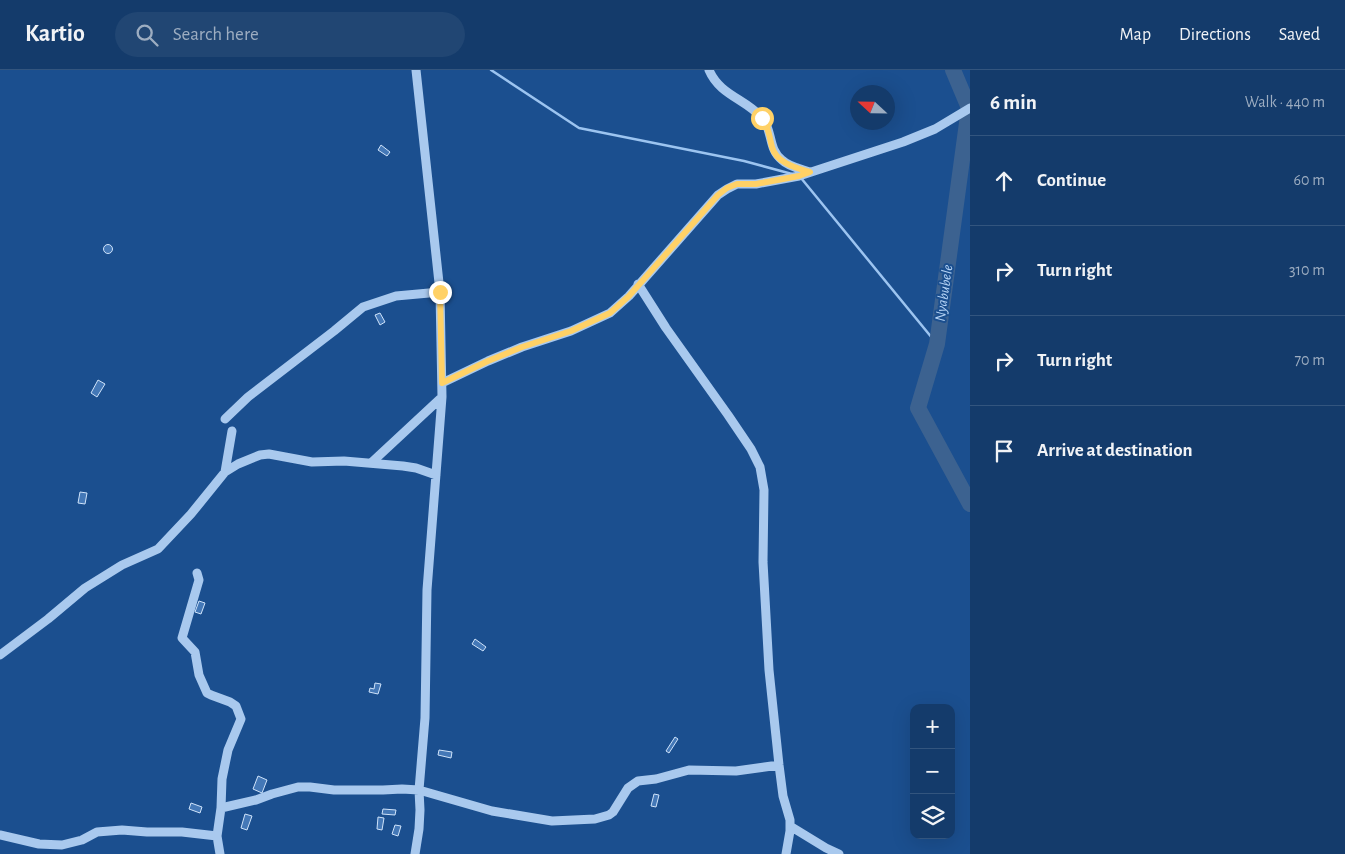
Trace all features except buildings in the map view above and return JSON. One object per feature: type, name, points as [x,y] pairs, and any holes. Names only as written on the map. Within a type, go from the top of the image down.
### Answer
[{"type":"street","points":[[415,854],[419,829],[419,790],[425,718],[427,590],[442,397],[440,292],[416,70]]},
{"type":"street","points":[[709,70],[722,89],[762,118],[767,126],[772,149],[782,160],[794,167],[810,172]]},
{"type":"street","points":[[442,383],[488,361],[522,347],[558,336],[610,313],[694,224],[718,195],[727,188],[737,184],[756,184],[792,178],[903,142],[935,129],[970,108]]},
{"type":"street","points":[[638,284],[666,328],[728,414],[760,467],[764,490],[763,562],[769,670],[783,796],[790,826],[786,854]]},
{"type":"street","points":[[225,419],[248,397],[334,332],[363,307],[396,296],[440,292]]},
{"type":"street","points":[[371,463],[442,397]]},
{"type":"street","points":[[225,472],[232,431]]},
{"type":"street","points":[[0,655],[85,588],[122,566],[158,549],[191,514],[225,472],[238,464],[260,455],[269,454],[312,462],[344,461],[416,468],[436,475]]},
{"type":"street","points":[[197,573],[198,580],[182,638],[195,652],[199,674],[207,693],[236,706],[241,719],[228,750],[222,779],[221,808],[217,836],[220,854]]},
{"type":"street","points":[[221,808],[298,787],[359,790],[402,789],[419,790],[492,811],[538,820],[562,822],[595,819],[609,815],[630,786],[638,781],[650,780],[689,770],[736,771],[779,765]]},
{"type":"street","points":[[790,826],[839,854]]},
{"type":"street","points":[[0,835],[39,844],[62,845],[82,840],[97,832],[122,830],[182,832],[217,836]]},
{"type":"waterway","points":[[491,70],[579,128],[744,161],[792,174]]},
{"type":"waterway","name":"Nyabubele","points":[[953,70],[969,108],[937,344],[918,408],[970,504]]},
{"type":"waterway","points":[[801,178],[937,344]]},
{"type":"route","points":[[440,292],[442,383],[488,361],[522,347],[571,331],[610,313],[629,296],[718,195],[727,188],[737,184],[756,184],[799,176],[810,172],[794,167],[782,160],[772,149],[767,126],[762,118]]}]
